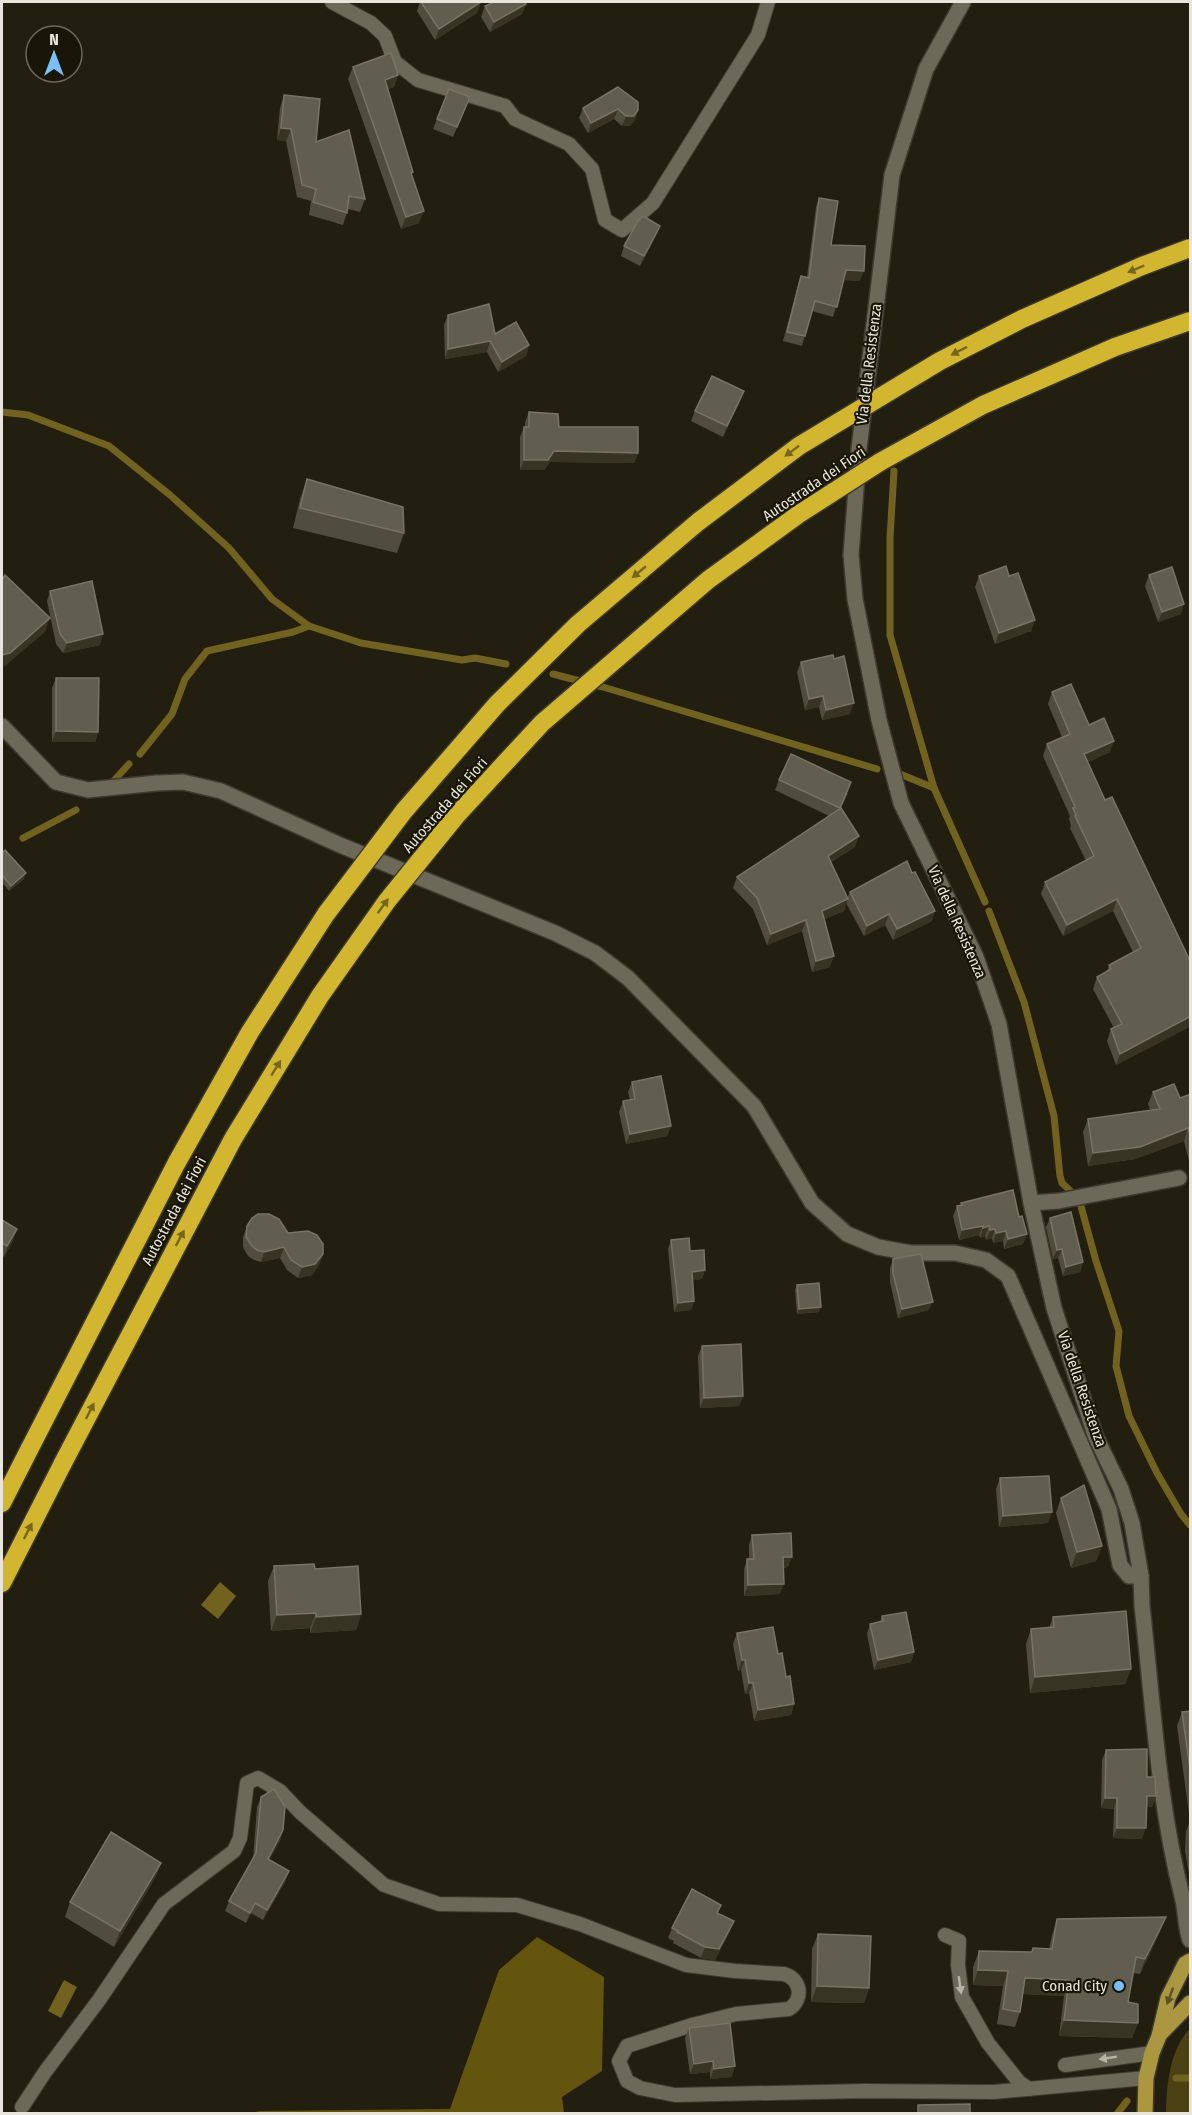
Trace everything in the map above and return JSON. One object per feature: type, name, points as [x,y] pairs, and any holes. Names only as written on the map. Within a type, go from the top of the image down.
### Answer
[{"type":"highway","name":"Autostrada dei Fiori","points":[[2,1503],[176,1164],[250,1032],[333,904],[404,811],[496,704],[587,617],[698,522],[799,446],[940,361],[1022,319],[1142,266],[1191,248]]},
{"type":"highway","name":"Autostrada dei Fiori","points":[[2,1583],[233,1138],[320,996],[387,901],[456,816],[542,723],[708,580],[799,514],[880,462],[983,405],[1115,347],[1191,321]]},
{"type":"main road","points":[[1145,2114],[1146,2078],[1168,1998],[1185,1964],[1191,1961]]},
{"type":"main road","points":[[1158,2036],[1191,2003]]},
{"type":"street","name":"Via della Resistenza","points":[[963,2],[926,69],[892,175],[859,449],[851,555],[855,599],[879,720],[901,802],[976,957],[999,1024],[1031,1203],[1054,1308],[1095,1435],[1121,1489],[1132,1523],[1141,1576],[1142,1606],[1170,1849],[1188,1918],[1191,1940]]},
{"type":"street","points":[[2,726],[56,782],[88,790],[183,782],[221,791],[340,845],[555,933],[595,952],[628,978],[754,1106],[812,1203],[847,1234],[878,1247],[911,1253],[955,1253],[986,1260],[1008,1276],[1109,1509],[1120,1565],[1129,1576],[1141,1576]]},
{"type":"street","points":[[1031,1203],[1059,1201],[1179,1178]]},
{"type":"lane","points":[[332,2],[370,23],[385,36],[395,62],[418,80],[505,106],[515,119],[569,144],[592,169],[605,220],[622,230],[653,203],[758,35],[768,2]]},
{"type":"lane","points":[[22,2107],[164,1904],[234,1851],[240,1838],[247,1784],[258,1778],[280,1791],[300,1812],[384,1885],[440,1904],[517,1905],[580,1924],[686,1965],[784,1974],[794,1979],[799,1995],[794,2006],[789,2009],[736,2014],[692,2025],[627,2046],[619,2061],[627,2081],[640,2088],[675,2095],[864,2091],[994,2092],[1146,2078]]},
{"type":"lane","points":[[945,1935],[958,1941],[962,1997],[988,2043],[1019,2082],[1029,2089]]},
{"type":"lane","points":[[1065,2065],[1152,2053]]},
{"type":"shaded area","points":[[220,1582],[236,1596],[218,1619],[201,1605]]},
{"type":"shaded area","points":[[537,1937],[604,1977],[602,2071],[562,2097],[564,2113],[251,2113],[260,2111],[450,2109],[499,1970]]},
{"type":"shaded area","points":[[64,1980],[77,1987],[61,2018],[48,2011]]},
{"type":"shaded area","points":[[1190,2029],[1190,2113],[1166,2113],[1170,2068],[1178,2046]]},
{"type":"building","points":[[421,2],[481,2],[439,29]]},
{"type":"building","points":[[494,2],[525,2],[526,4],[494,22],[485,6]]},
{"type":"building","points":[[391,53],[398,75],[385,80],[424,211],[406,217],[353,67]]},
{"type":"building","points":[[618,87],[638,102],[638,110],[634,116],[626,116],[618,109],[591,123],[583,108]]},
{"type":"building","points":[[449,89],[470,97],[457,127],[437,119]]},
{"type":"building","points":[[284,95],[320,99],[316,142],[349,130],[365,199],[349,196],[347,213],[313,202],[316,189],[302,185],[291,129],[281,128]]},
{"type":"building","points":[[819,198],[838,201],[831,245],[865,246],[864,271],[846,270],[837,307],[815,301],[805,336],[787,332],[801,276],[809,278]]},
{"type":"building","points":[[643,216],[660,226],[644,256],[624,246]]},
{"type":"building","points":[[489,304],[495,334],[516,322],[529,345],[502,362],[490,341],[448,349],[448,315]]},
{"type":"building","points":[[712,376],[744,391],[727,426],[695,411]]},
{"type":"building","points":[[529,412],[558,414],[559,427],[638,427],[638,453],[554,451],[548,460],[524,460],[524,427],[529,427]]},
{"type":"building","points":[[307,479],[403,507],[404,533],[300,508]]},
{"type":"building","points":[[1006,566],[1009,576],[1018,573],[1035,620],[999,633],[979,576]]},
{"type":"building","points":[[1172,567],[1184,604],[1162,612],[1149,575]]},
{"type":"building","points":[[5,575],[50,618],[10,653],[2,655],[2,580]]},
{"type":"building","points":[[92,581],[103,634],[67,643],[60,634],[50,591]]},
{"type":"building","points":[[833,655],[834,659],[844,656],[854,703],[826,710],[823,696],[809,699],[801,662]]},
{"type":"building","points":[[56,678],[99,678],[98,732],[56,731]]},
{"type":"building","points":[[1071,684],[1089,725],[1104,718],[1114,741],[1084,754],[1105,800],[1112,797],[1191,963],[1191,1016],[1120,1054],[1111,1029],[1122,1024],[1097,977],[1111,969],[1109,965],[1141,948],[1117,899],[1067,925],[1045,882],[1094,856],[1075,816],[1073,808],[1075,807],[1047,744],[1070,734],[1052,692]]},
{"type":"building","points":[[791,754],[851,782],[840,808],[779,780]]},
{"type":"building","points":[[841,808],[859,836],[828,856],[848,899],[822,911],[834,956],[816,961],[806,920],[771,934],[757,898],[737,877]]},
{"type":"building","points":[[5,850],[26,873],[11,886],[2,875],[2,853]]},
{"type":"building","points":[[907,861],[935,911],[897,929],[889,914],[867,926],[850,892]]},
{"type":"building","points":[[661,1076],[671,1126],[630,1134],[623,1101],[635,1099],[632,1082]]},
{"type":"building","points":[[1174,1084],[1180,1098],[1191,1094],[1191,1137],[1188,1128],[1140,1147],[1093,1153],[1088,1119],[1160,1109],[1153,1092]]},
{"type":"building","points":[[1013,1190],[1019,1217],[1022,1216],[1027,1234],[1008,1239],[1006,1231],[996,1233],[995,1229],[990,1230],[989,1226],[962,1230],[957,1206]]},
{"type":"building","points":[[1071,1212],[1083,1262],[1066,1267],[1062,1249],[1057,1250],[1050,1218]]},
{"type":"building","points":[[258,1214],[269,1214],[279,1219],[288,1233],[308,1231],[317,1235],[323,1244],[323,1254],[315,1264],[302,1267],[291,1260],[284,1247],[264,1252],[257,1250],[246,1237],[247,1226]]},
{"type":"building","points":[[2,1220],[17,1229],[7,1246],[2,1243]]},
{"type":"building","points":[[689,1238],[690,1251],[704,1250],[705,1270],[692,1272],[694,1301],[678,1303],[671,1240]]},
{"type":"building","points":[[921,1254],[933,1302],[902,1309],[893,1273],[893,1259]]},
{"type":"building","points":[[819,1283],[821,1307],[799,1309],[797,1285]]},
{"type":"building","points":[[741,1344],[743,1396],[704,1398],[702,1346]]},
{"type":"building","points":[[1049,1476],[1052,1512],[1003,1516],[1000,1478]]},
{"type":"building","points":[[1084,1485],[1102,1546],[1077,1552],[1061,1498]]},
{"type":"building","points":[[791,1533],[792,1557],[783,1557],[784,1584],[748,1585],[747,1559],[754,1559],[752,1535]]},
{"type":"building","points":[[314,1564],[315,1569],[358,1566],[361,1614],[316,1617],[316,1613],[277,1615],[274,1566]]},
{"type":"building","points":[[1126,1611],[1131,1669],[1035,1677],[1031,1629],[1054,1627],[1053,1617]]},
{"type":"building","points":[[906,1612],[914,1652],[878,1660],[870,1624],[883,1621],[882,1616]]},
{"type":"building","points":[[773,1627],[778,1654],[782,1653],[786,1677],[790,1676],[794,1704],[758,1710],[753,1683],[749,1683],[745,1660],[742,1660],[737,1633]]},
{"type":"building","points":[[1191,1711],[1191,1776],[1182,1712]]},
{"type":"building","points":[[1147,1749],[1147,1777],[1155,1777],[1156,1796],[1147,1796],[1146,1828],[1117,1828],[1117,1798],[1105,1798],[1106,1750]]},
{"type":"building","points":[[274,1789],[285,1807],[283,1830],[268,1859],[289,1871],[267,1910],[255,1903],[250,1913],[229,1901],[256,1853],[261,1797]]},
{"type":"building","points":[[111,1832],[161,1863],[120,1931],[70,1902]]},
{"type":"building","points":[[692,1889],[721,1905],[717,1913],[734,1921],[719,1949],[705,1947],[672,1928]]},
{"type":"building","points":[[1166,1917],[1145,1959],[1136,1957],[1128,2002],[1138,2004],[1138,2023],[1064,2020],[1069,1980],[1025,1978],[1020,2012],[1003,2009],[1008,1971],[978,1970],[979,1951],[1032,1952],[1033,1948],[1052,1949],[1057,1919]]},
{"type":"building","points":[[818,1934],[871,1936],[869,1988],[817,1986]]},
{"type":"building","points":[[730,2023],[735,2066],[714,2069],[713,2061],[694,2064],[689,2028]]},
{"type":"building","points":[[970,2104],[970,2114],[918,2114],[918,2105]]},
{"type":"waterway","points":[[2,412],[28,415],[109,446],[170,495],[229,548],[272,599],[309,626],[361,643],[462,660],[475,658],[506,664]]},
{"type":"waterway","points":[[894,471],[890,538],[890,635],[934,788],[985,902]]},
{"type":"waterway","points":[[140,754],[172,714],[185,679],[207,651],[293,632],[309,626]]},
{"type":"waterway","points":[[553,674],[877,769]]},
{"type":"waterway","points":[[110,785],[129,764]]},
{"type":"waterway","points":[[900,774],[934,788]]},
{"type":"waterway","points":[[23,838],[76,810]]},
{"type":"waterway","points":[[989,911],[1024,1002],[1054,1116],[1062,1183],[1079,1199],[1119,1331],[1116,1366],[1129,1416],[1157,1473],[1190,1525]]},
{"type":"waterway","points":[[1176,2078],[1190,2078]]},
{"type":"waterway","points":[[1117,2114],[1127,2101]]},
{"type":"place","name":"Conad City","points":[[1119,1986]]}]
